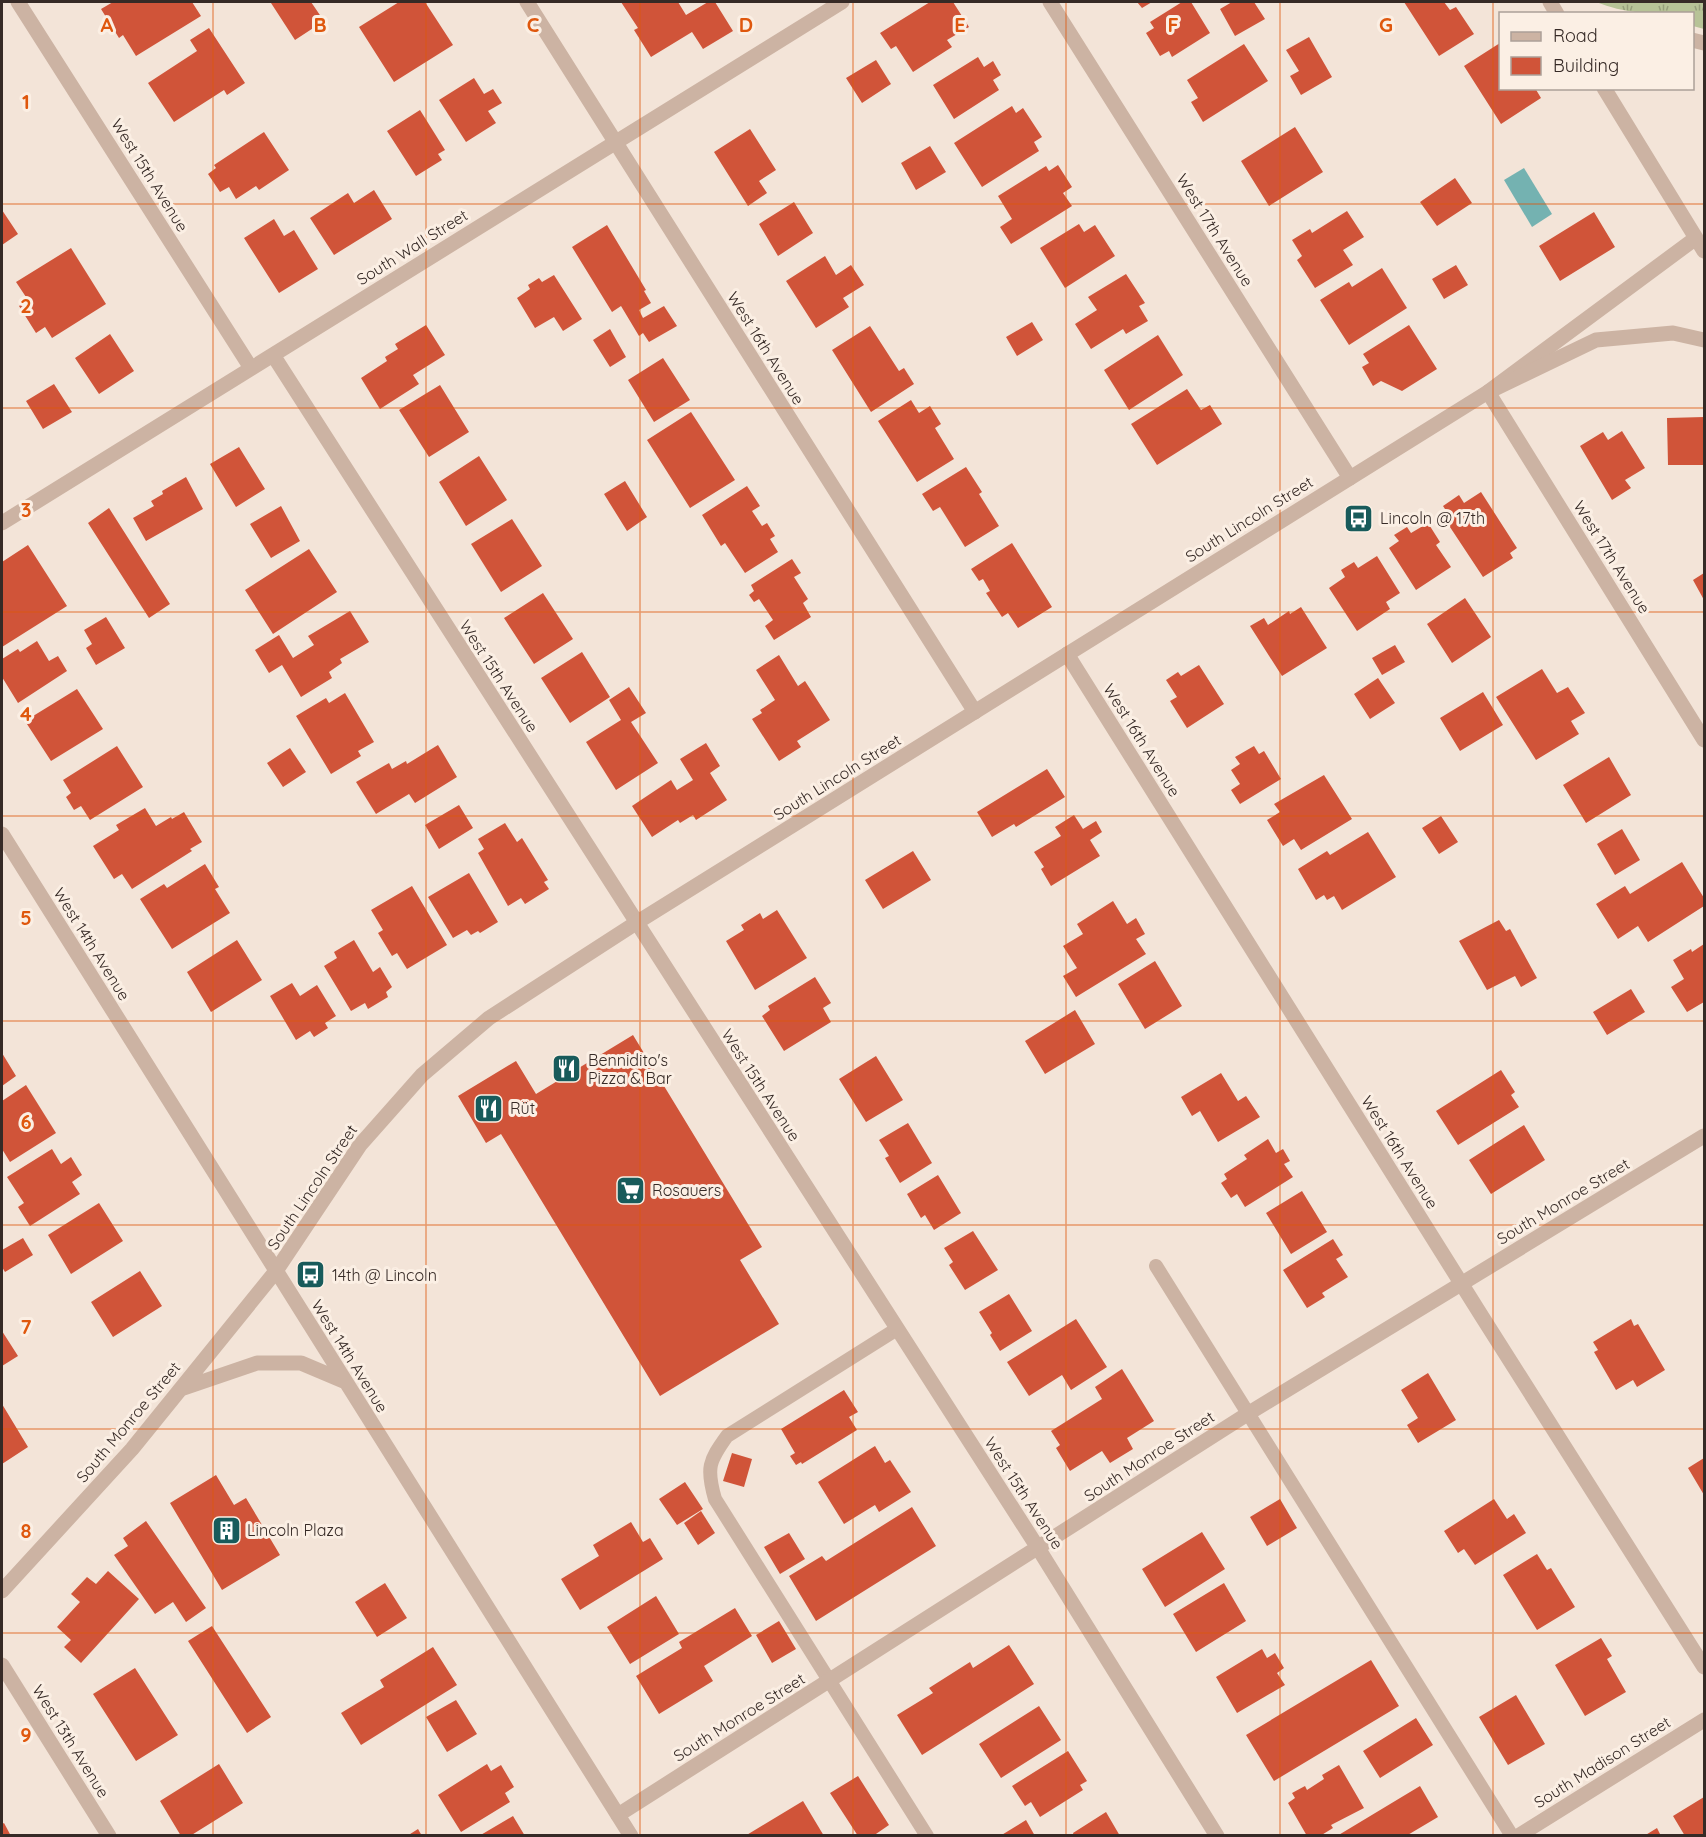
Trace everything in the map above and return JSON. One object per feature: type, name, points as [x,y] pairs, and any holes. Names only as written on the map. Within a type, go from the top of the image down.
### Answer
[{"type":"street","name":"West 15th Avenue","points":[[18,2],[251,369]]},
{"type":"street","name":"West 16th Avenue","points":[[527,2],[975,712]]},
{"type":"street","name":"South Wall Street","points":[[2,523],[842,2]]},
{"type":"street","name":"West 17th Avenue","points":[[1050,2],[1350,478]]},
{"type":"street","points":[[1605,90],[1700,244]]},
{"type":"street","name":"South Lincoln Street","points":[[276,1271],[360,1145],[422,1075],[489,1018],[636,923],[1488,392],[1700,244]]},
{"type":"street","name":"South Lincoln Street","points":[[1488,392],[1596,340],[1673,333],[1704,340]]},
{"type":"street","name":"West 15th Avenue","points":[[273,355],[1038,1548],[1217,1836]]},
{"type":"street","name":"West 17th Avenue","points":[[1488,392],[1704,740]]},
{"type":"street","name":"West 16th Avenue","points":[[1067,654],[1461,1284],[1704,1667]]},
{"type":"street","name":"West 14th Avenue","points":[[2,834],[632,1836]]},
{"type":"street","name":"South Monroe Street","points":[[618,1815],[1249,1413],[1704,1136]]},
{"type":"street","name":"South Monroe Street","points":[[2,1591],[132,1449],[276,1271]]},
{"type":"street","points":[[181,1389],[257,1363],[301,1363],[346,1382]]},
{"type":"street","name":"West 13th Avenue","points":[[2,1665],[110,1836]]},
{"type":"street","name":"South Madison Street","points":[[1518,1836],[1704,1720]]},
{"type":"lane","points":[[1156,1266],[1512,1836]]},
{"type":"lane","points":[[897,1329],[727,1436],[712,1456],[709,1478],[715,1499],[927,1836]]},
{"type":"green space","points":[[1596,2],[1704,2],[1704,29],[1694,26],[1694,12],[1632,12]]},
{"type":"water","points":[[1524,168],[1552,214],[1532,227],[1504,180]]},
{"type":"building","points":[[113,2],[192,2],[201,16],[136,56],[123,35],[119,38],[101,9]]},
{"type":"building","points":[[311,2],[324,21],[295,40],[271,3]]},
{"type":"building","points":[[399,2],[425,2],[453,45],[394,82],[359,27]]},
{"type":"building","points":[[621,2],[678,2],[686,15],[708,2],[715,2],[733,31],[703,49],[692,32],[651,57],[634,30],[638,28]]},
{"type":"building","points":[[930,2],[953,2],[969,27],[947,40],[952,47],[913,72],[896,46],[891,49],[880,33]]},
{"type":"building","points":[[1137,2],[1152,2],[1142,8]]},
{"type":"building","points":[[1182,2],[1191,2],[1210,33],[1172,57],[1169,51],[1160,56],[1146,33],[1154,28],[1150,22]]},
{"type":"building","points":[[1232,2],[1254,2],[1265,19],[1235,36],[1220,9]]},
{"type":"building","points":[[1404,2],[1444,2],[1450,10],[1456,7],[1474,34],[1439,56]]},
{"type":"building","points":[[209,28],[245,83],[227,95],[224,90],[174,122],[148,83],[197,51],[190,40]]},
{"type":"building","points":[[1309,37],[1332,77],[1301,95],[1290,76],[1299,71],[1286,50]]},
{"type":"building","points":[[1244,44],[1268,81],[1203,122],[1191,102],[1198,98],[1187,80]]},
{"type":"building","points":[[1499,44],[1499,90],[1536,90],[1541,98],[1501,124],[1464,66]]},
{"type":"building","points":[[978,57],[984,67],[993,61],[1001,75],[993,80],[999,90],[954,119],[933,85]]},
{"type":"building","points":[[876,60],[891,84],[862,103],[846,78]]},
{"type":"building","points":[[474,78],[484,94],[493,89],[502,103],[488,111],[496,123],[466,142],[439,100]]},
{"type":"building","points":[[1012,106],[1016,113],[1023,108],[1042,137],[1034,142],[1039,151],[982,187],[954,143]]},
{"type":"building","points":[[420,110],[445,150],[438,154],[442,160],[416,176],[387,131]]},
{"type":"building","points":[[1295,127],[1323,172],[1269,206],[1241,161]]},
{"type":"building","points":[[750,129],[776,170],[759,181],[767,193],[748,206],[714,152]]},
{"type":"building","points":[[264,132],[289,170],[259,190],[256,186],[236,199],[229,187],[220,192],[208,174],[216,168],[214,165]]},
{"type":"building","points":[[930,146],[946,172],[916,190],[901,163]]},
{"type":"building","points":[[1058,165],[1072,187],[1063,193],[1072,206],[1011,244],[1000,227],[1012,219],[998,196],[1046,166],[1049,171]]},
{"type":"building","points":[[1455,178],[1472,203],[1437,226],[1420,202]]},
{"type":"building","points":[[374,190],[392,219],[334,255],[310,218],[348,193],[354,203]]},
{"type":"building","points":[[794,202],[813,233],[778,256],[759,224]]},
{"type":"building","points":[[2,210],[18,234],[2,245]]},
{"type":"building","points":[[1347,211],[1364,237],[1343,250],[1353,265],[1315,288],[1297,260],[1302,256],[1292,240],[1310,229],[1312,233]]},
{"type":"building","points":[[1594,212],[1615,247],[1560,281],[1539,246]]},
{"type":"building","points":[[274,219],[284,236],[294,230],[318,269],[279,293],[244,238]]},
{"type":"building","points":[[1079,224],[1084,232],[1095,225],[1115,256],[1065,288],[1040,248]]},
{"type":"building","points":[[607,225],[646,290],[644,291],[651,303],[639,310],[643,318],[664,306],[677,326],[649,342],[643,333],[639,336],[621,306],[612,312],[572,247]]},
{"type":"building","points":[[71,248],[106,304],[52,338],[45,327],[36,333],[19,306],[28,300],[16,282]]},
{"type":"building","points":[[825,256],[836,275],[851,265],[864,285],[843,298],[849,307],[816,328],[786,281]]},
{"type":"building","points":[[1456,265],[1468,285],[1444,299],[1432,279]]},
{"type":"building","points":[[1382,268],[1407,308],[1349,345],[1320,300],[1349,282],[1352,287]]},
{"type":"building","points":[[1126,274],[1145,303],[1139,306],[1148,321],[1126,334],[1123,329],[1091,349],[1075,324],[1097,310],[1088,297]]},
{"type":"building","points":[[554,275],[582,319],[563,331],[554,317],[535,328],[517,298],[530,289],[528,285],[539,278],[542,282]]},
{"type":"building","points":[[1032,322],[1043,340],[1017,356],[1006,337]]},
{"type":"building","points":[[426,325],[445,355],[413,375],[419,384],[380,409],[361,378],[387,361],[385,357],[398,349],[395,344]]},
{"type":"building","points":[[1409,325],[1437,369],[1402,391],[1381,381],[1373,386],[1362,367],[1369,363],[1363,354]]},
{"type":"building","points":[[870,326],[899,371],[904,368],[914,384],[871,412],[832,350]]},
{"type":"building","points":[[610,329],[626,357],[610,367],[593,340]]},
{"type":"building","points":[[110,334],[134,371],[99,394],[75,358]]},
{"type":"building","points":[[1158,335],[1183,375],[1129,410],[1104,370]]},
{"type":"building","points":[[663,358],[690,400],[654,422],[628,380]]},
{"type":"building","points":[[54,384],[72,412],[43,429],[26,401]]},
{"type":"building","points":[[440,385],[469,432],[429,457],[399,410]]},
{"type":"building","points":[[1187,389],[1201,410],[1210,405],[1222,424],[1157,465],[1131,424]]},
{"type":"building","points":[[911,400],[919,413],[930,406],[941,424],[935,428],[954,459],[917,482],[878,421]]},
{"type":"building","points":[[691,412],[735,480],[690,508],[647,440]]},
{"type":"building","points":[[1704,417],[1704,465],[1668,465],[1667,418]]},
{"type":"building","points":[[1622,431],[1645,468],[1625,480],[1631,488],[1612,500],[1580,446],[1603,432],[1608,440]]},
{"type":"building","points":[[239,447],[265,489],[236,507],[210,464]]},
{"type":"building","points":[[479,456],[507,500],[466,526],[439,482]]},
{"type":"building","points":[[966,467],[982,492],[979,494],[999,526],[965,547],[940,507],[933,511],[922,494]]},
{"type":"building","points":[[186,477],[203,509],[146,541],[133,518],[154,506],[151,501],[163,494],[162,491]]},
{"type":"building","points":[[625,481],[647,517],[627,531],[604,494]]},
{"type":"building","points":[[747,486],[760,506],[752,511],[762,526],[767,523],[775,536],[770,539],[778,552],[745,573],[725,543],[721,546],[702,515]]},
{"type":"building","points":[[1481,492],[1517,548],[1510,553],[1513,558],[1483,577],[1444,518],[1449,515],[1443,506],[1459,495],[1464,503]]},
{"type":"building","points":[[281,506],[300,541],[271,558],[250,524]]},
{"type":"building","points":[[109,508],[170,604],[149,618],[88,523]]},
{"type":"building","points":[[512,519],[542,566],[501,592],[471,544]]},
{"type":"building","points":[[1428,523],[1440,542],[1436,545],[1451,567],[1416,590],[1389,548],[1399,541],[1394,535],[1407,527],[1411,533]]},
{"type":"building","points":[[1012,543],[1052,607],[1018,628],[1008,613],[1002,617],[986,593],[990,591],[983,579],[979,581],[971,569]]},
{"type":"building","points":[[28,545],[67,606],[2,647],[2,562]]},
{"type":"building","points":[[309,549],[337,592],[273,634],[245,590]]},
{"type":"building","points":[[1377,556],[1400,593],[1386,602],[1390,609],[1357,631],[1329,588],[1345,577],[1341,570],[1354,562],[1358,568]]},
{"type":"building","points":[[792,559],[801,573],[794,577],[808,599],[803,603],[811,617],[774,640],[765,626],[773,620],[759,599],[754,602],[749,595],[754,591],[751,585]]},
{"type":"building","points":[[1704,573],[1704,600],[1693,580]]},
{"type":"building","points":[[543,593],[573,639],[534,664],[504,618]]},
{"type":"building","points":[[1465,598],[1491,637],[1452,663],[1427,624]]},
{"type":"building","points":[[1301,607],[1327,648],[1282,676],[1250,626],[1264,618],[1268,625],[1289,611],[1290,614]]},
{"type":"building","points":[[350,611],[369,642],[340,659],[342,663],[329,672],[332,678],[301,697],[282,665],[269,673],[255,650],[279,635],[293,658],[314,645],[308,636]]},
{"type":"building","points":[[106,617],[125,648],[96,665],[86,648],[92,644],[84,630]]},
{"type":"building","points":[[37,641],[49,661],[58,656],[67,671],[18,703],[2,677],[2,659],[18,649],[20,652]]},
{"type":"building","points":[[1395,645],[1405,662],[1382,675],[1372,658]]},
{"type":"building","points":[[582,652],[610,697],[570,723],[541,678]]},
{"type":"building","points":[[779,655],[798,686],[805,681],[830,720],[797,741],[801,747],[779,761],[752,719],[762,713],[760,710],[775,700],[756,670]]},
{"type":"building","points":[[1199,665],[1224,704],[1187,728],[1170,701],[1177,697],[1166,680],[1178,672],[1181,676]]},
{"type":"building","points":[[1542,669],[1557,693],[1568,687],[1585,713],[1571,721],[1579,734],[1536,760],[1496,697]]},
{"type":"building","points":[[1378,678],[1395,703],[1370,719],[1354,694]]},
{"type":"building","points":[[629,687],[646,713],[631,722],[658,763],[616,790],[586,742],[621,720],[609,700]]},
{"type":"building","points":[[77,689],[103,729],[51,761],[25,721]]},
{"type":"building","points":[[1483,692],[1503,725],[1460,751],[1440,718]]},
{"type":"building","points":[[345,693],[374,742],[358,751],[361,756],[331,774],[296,716],[326,698],[329,703]]},
{"type":"building","points":[[706,743],[720,766],[710,773],[727,800],[696,820],[693,815],[680,823],[678,820],[652,837],[632,806],[671,780],[677,790],[693,780],[680,759]]},
{"type":"building","points":[[438,745],[457,777],[415,803],[409,794],[376,814],[356,782],[389,763],[392,769],[406,761],[407,764]]},
{"type":"building","points":[[117,746],[143,787],[90,820],[81,806],[74,810],[66,797],[71,793],[63,780]]},
{"type":"building","points":[[1254,746],[1259,754],[1264,751],[1281,779],[1240,804],[1231,790],[1240,784],[1231,770],[1240,764],[1235,757]]},
{"type":"building","points":[[290,748],[306,772],[283,787],[267,763]]},
{"type":"building","points":[[1609,757],[1631,795],[1586,823],[1563,785]]},
{"type":"building","points":[[1047,769],[1065,797],[1016,827],[1014,824],[992,837],[977,812]]},
{"type":"building","points":[[1324,775],[1352,819],[1301,850],[1294,839],[1283,846],[1267,820],[1280,812],[1274,804]]},
{"type":"building","points":[[459,805],[473,828],[439,849],[425,825]]},
{"type":"building","points":[[145,808],[156,826],[184,812],[202,842],[190,849],[192,851],[132,889],[122,874],[114,879],[93,846],[119,830],[116,825]]},
{"type":"building","points":[[1074,815],[1083,829],[1096,821],[1102,832],[1090,840],[1100,856],[1051,886],[1041,869],[1044,867],[1034,852],[1061,836],[1055,827]]},
{"type":"building","points":[[1441,816],[1458,842],[1439,854],[1422,828]]},
{"type":"building","points":[[505,823],[517,842],[522,838],[548,880],[544,882],[549,889],[525,904],[521,898],[508,906],[478,853],[484,849],[478,839]]},
{"type":"building","points":[[1622,829],[1640,860],[1615,875],[1597,844]]},
{"type":"building","points":[[1368,832],[1396,877],[1342,910],[1334,896],[1327,900],[1324,895],[1316,900],[1298,869],[1327,851],[1330,855]]},
{"type":"building","points":[[913,851],[931,880],[883,909],[865,880]]},
{"type":"building","points":[[1682,862],[1704,898],[1704,906],[1648,942],[1638,926],[1618,939],[1596,904],[1625,886],[1630,894]]},
{"type":"building","points":[[205,864],[219,887],[215,889],[230,913],[172,949],[140,899],[164,884],[167,888]]},
{"type":"building","points":[[469,873],[498,922],[480,933],[478,931],[471,935],[467,930],[453,938],[428,897]]},
{"type":"building","points":[[412,886],[447,945],[407,969],[397,953],[392,956],[378,933],[383,930],[371,910]]},
{"type":"building","points":[[1113,901],[1127,924],[1136,918],[1145,934],[1136,939],[1146,954],[1076,997],[1063,976],[1077,968],[1063,946],[1083,934],[1077,924]]},
{"type":"building","points":[[777,910],[807,958],[755,990],[726,941],[744,930],[741,925],[760,913],[763,919]]},
{"type":"building","points":[[1499,920],[1506,931],[1510,929],[1537,978],[1521,987],[1515,976],[1487,990],[1459,941]]},
{"type":"building","points":[[237,940],[262,980],[211,1012],[187,972]]},
{"type":"building","points":[[354,940],[373,972],[380,967],[392,987],[386,992],[388,997],[368,1009],[365,1003],[351,1011],[324,966],[337,958],[334,952]]},
{"type":"building","points":[[1704,944],[1704,1002],[1687,1012],[1671,987],[1684,979],[1673,960]]},
{"type":"building","points":[[1155,961],[1182,1006],[1145,1029],[1118,984]]},
{"type":"building","points":[[815,977],[831,1003],[823,1008],[831,1022],[784,1051],[762,1016],[770,1010],[768,1006]]},
{"type":"building","points":[[292,983],[300,996],[317,985],[336,1016],[325,1023],[328,1028],[314,1037],[310,1031],[296,1040],[270,996]]},
{"type":"building","points":[[1631,989],[1645,1012],[1607,1035],[1593,1012]]},
{"type":"building","points":[[1075,1010],[1095,1044],[1045,1074],[1025,1041]]},
{"type":"building","name":"Rosauers","points":[[633,1035],[762,1247],[740,1260],[779,1324],[660,1396],[501,1134],[486,1143],[458,1096],[516,1061],[536,1094]]},
{"type":"building","points":[[2,1053],[16,1076],[2,1086]]},
{"type":"building","points":[[876,1056],[903,1100],[866,1122],[839,1079]]},
{"type":"building","points":[[1501,1070],[1515,1092],[1511,1095],[1519,1107],[1458,1145],[1436,1111]]},
{"type":"building","points":[[1221,1073],[1238,1101],[1246,1096],[1260,1117],[1218,1142],[1200,1111],[1192,1116],[1181,1097]]},
{"type":"building","points":[[26,1085],[56,1133],[10,1162],[2,1149],[2,1101]]},
{"type":"building","points":[[908,1123],[932,1163],[900,1183],[885,1158],[889,1156],[879,1140]]},
{"type":"building","points":[[1524,1125],[1545,1160],[1491,1194],[1469,1160]]},
{"type":"building","points":[[1268,1139],[1276,1153],[1283,1149],[1290,1161],[1284,1164],[1293,1177],[1245,1207],[1237,1194],[1231,1198],[1221,1183],[1227,1179],[1224,1174],[1247,1159],[1244,1155]]},
{"type":"building","points":[[52,1149],[61,1164],[71,1157],[82,1175],[72,1182],[80,1194],[30,1226],[18,1207],[24,1203],[7,1177]]},
{"type":"building","points":[[938,1175],[961,1213],[934,1230],[925,1215],[921,1218],[907,1194]]},
{"type":"building","points":[[1302,1191],[1327,1232],[1291,1254],[1266,1213]]},
{"type":"building","points":[[99,1203],[123,1241],[71,1274],[48,1235]]},
{"type":"building","points":[[973,1231],[998,1270],[965,1290],[949,1265],[953,1262],[944,1248]]},
{"type":"building","points":[[23,1238],[33,1255],[5,1272],[2,1267],[2,1250]]},
{"type":"building","points":[[1333,1239],[1343,1255],[1336,1259],[1348,1277],[1322,1293],[1325,1297],[1307,1308],[1283,1270]]},
{"type":"building","points":[[140,1271],[162,1306],[113,1337],[91,1302]]},
{"type":"building","points":[[1009,1294],[1032,1331],[1000,1351],[979,1312]]},
{"type":"building","points":[[1076,1319],[1107,1367],[1071,1390],[1062,1375],[1029,1396],[1007,1362]]},
{"type":"building","points":[[1631,1319],[1634,1326],[1638,1324],[1665,1370],[1637,1387],[1633,1380],[1616,1390],[1594,1352],[1598,1350],[1593,1342]]},
{"type":"building","points":[[2,1331],[18,1356],[2,1366]]},
{"type":"building","points":[[1122,1369],[1154,1421],[1127,1438],[1133,1449],[1110,1463],[1102,1451],[1070,1471],[1056,1448],[1060,1445],[1051,1431],[1102,1399],[1095,1387]]},
{"type":"building","points":[[1428,1373],[1456,1420],[1418,1443],[1407,1425],[1418,1418],[1401,1390]]},
{"type":"building","points":[[844,1390],[858,1412],[849,1417],[857,1430],[802,1464],[801,1462],[796,1465],[790,1456],[795,1453],[781,1429]]},
{"type":"building","points":[[2,1404],[28,1447],[2,1464]]},
{"type":"building","points":[[875,1446],[885,1463],[890,1460],[911,1492],[879,1512],[875,1505],[844,1524],[818,1482]]},
{"type":"building","points":[[732,1453],[752,1459],[744,1487],[723,1481]]},
{"type":"building","points":[[1704,1458],[1704,1495],[1688,1468]]},
{"type":"building","name":"Lincoln Plaza","points":[[216,1475],[234,1505],[246,1498],[280,1555],[222,1590],[170,1503]]},
{"type":"building","points":[[685,1482],[703,1509],[677,1525],[659,1499]]},
{"type":"building","points":[[1280,1499],[1297,1528],[1267,1546],[1250,1517]]},
{"type":"building","points":[[1494,1499],[1507,1519],[1514,1514],[1526,1533],[1475,1565],[1464,1549],[1458,1553],[1444,1531]]},
{"type":"building","points":[[912,1507],[936,1546],[816,1621],[789,1576],[822,1556],[826,1561]]},
{"type":"building","points":[[701,1511],[715,1533],[698,1545],[684,1523]]},
{"type":"building","points":[[146,1521],[206,1608],[186,1622],[173,1602],[155,1614],[114,1555],[128,1546],[123,1538]]},
{"type":"building","points":[[631,1522],[643,1542],[650,1538],[663,1559],[580,1610],[561,1579],[599,1556],[593,1545]]},
{"type":"building","points":[[1202,1532],[1225,1569],[1165,1607],[1142,1569]]},
{"type":"building","points":[[789,1533],[805,1559],[780,1574],[764,1547]]},
{"type":"building","points":[[1537,1554],[1547,1570],[1551,1568],[1575,1607],[1537,1630],[1503,1575]]},
{"type":"building","points":[[108,1571],[139,1599],[81,1663],[64,1647],[71,1640],[57,1627],[80,1602],[71,1594],[87,1577],[96,1584]]},
{"type":"building","points":[[385,1583],[407,1618],[377,1637],[355,1602]]},
{"type":"building","points":[[1224,1583],[1246,1621],[1196,1652],[1173,1614]]},
{"type":"building","points":[[656,1596],[679,1634],[630,1664],[607,1627]]},
{"type":"building","points":[[735,1608],[752,1636],[704,1666],[713,1681],[659,1714],[636,1676],[682,1648],[679,1642]]},
{"type":"building","points":[[779,1621],[796,1649],[772,1663],[756,1635]]},
{"type":"building","points":[[212,1626],[271,1717],[247,1733],[188,1641]]},
{"type":"building","points":[[1601,1638],[1612,1656],[1607,1659],[1626,1692],[1585,1716],[1555,1665]]},
{"type":"building","points":[[1009,1645],[1034,1684],[922,1755],[897,1715],[933,1693],[929,1688],[970,1662],[973,1668]]},
{"type":"building","points":[[433,1647],[457,1685],[361,1745],[341,1713],[384,1687],[380,1680]]},
{"type":"building","points":[[1262,1649],[1267,1658],[1275,1653],[1284,1668],[1277,1673],[1285,1685],[1237,1713],[1216,1677]]},
{"type":"building","points":[[1371,1660],[1399,1706],[1274,1781],[1246,1735]]},
{"type":"building","points":[[135,1668],[178,1735],[136,1761],[93,1694]]},
{"type":"building","points":[[1516,1695],[1545,1744],[1508,1765],[1479,1717]]},
{"type":"building","points":[[456,1700],[477,1734],[447,1752],[426,1717]]},
{"type":"building","points":[[1039,1706],[1061,1740],[1001,1778],[979,1744]]},
{"type":"building","points":[[1416,1718],[1433,1745],[1380,1778],[1363,1751]]},
{"type":"building","points":[[1068,1751],[1087,1781],[1080,1785],[1083,1790],[1040,1817],[1031,1802],[1025,1806],[1012,1786]]},
{"type":"building","points":[[219,1764],[243,1803],[190,1836],[181,1836],[160,1801]]},
{"type":"building","points":[[487,1764],[491,1771],[501,1765],[514,1787],[505,1793],[510,1802],[461,1832],[438,1795]]},
{"type":"building","points":[[1339,1765],[1364,1808],[1331,1825],[1333,1828],[1320,1836],[1307,1836],[1288,1803],[1295,1798],[1292,1793],[1305,1786],[1307,1790],[1324,1779],[1322,1775]]},
{"type":"building","points":[[858,1776],[889,1825],[873,1836],[858,1836],[830,1793]]},
{"type":"building","points":[[1420,1786],[1438,1817],[1406,1836],[1337,1836]]},
{"type":"building","points":[[1704,1797],[1704,1836],[1685,1836],[1673,1816]]},
{"type":"building","points":[[803,1801],[824,1836],[745,1836]]},
{"type":"building","points":[[1106,1812],[1120,1836],[1074,1836],[1073,1833]]},
{"type":"building","points":[[513,1816],[525,1836],[479,1836]]},
{"type":"building","points":[[1026,1820],[1035,1836],[1000,1836]]},
{"type":"building","points":[[4,1823],[11,1836],[2,1836],[2,1824]]},
{"type":"building","points":[[1657,1828],[1661,1836],[1644,1836]]},
{"type":"building","points":[[418,1829],[422,1836],[407,1836]]},
{"type":"place","name":"Lincoln @ 17th","points":[[1359,518]]},
{"type":"place","name":"Bennidito's Pizza & Bar","points":[[567,1069]]},
{"type":"place","name":"Rüt","points":[[489,1108]]},
{"type":"place","name":"Rosauers","points":[[631,1190]]},
{"type":"place","name":"14th @ Lincoln","points":[[311,1275]]},
{"type":"place","name":"Lincoln Plaza","points":[[226,1530]]}]
